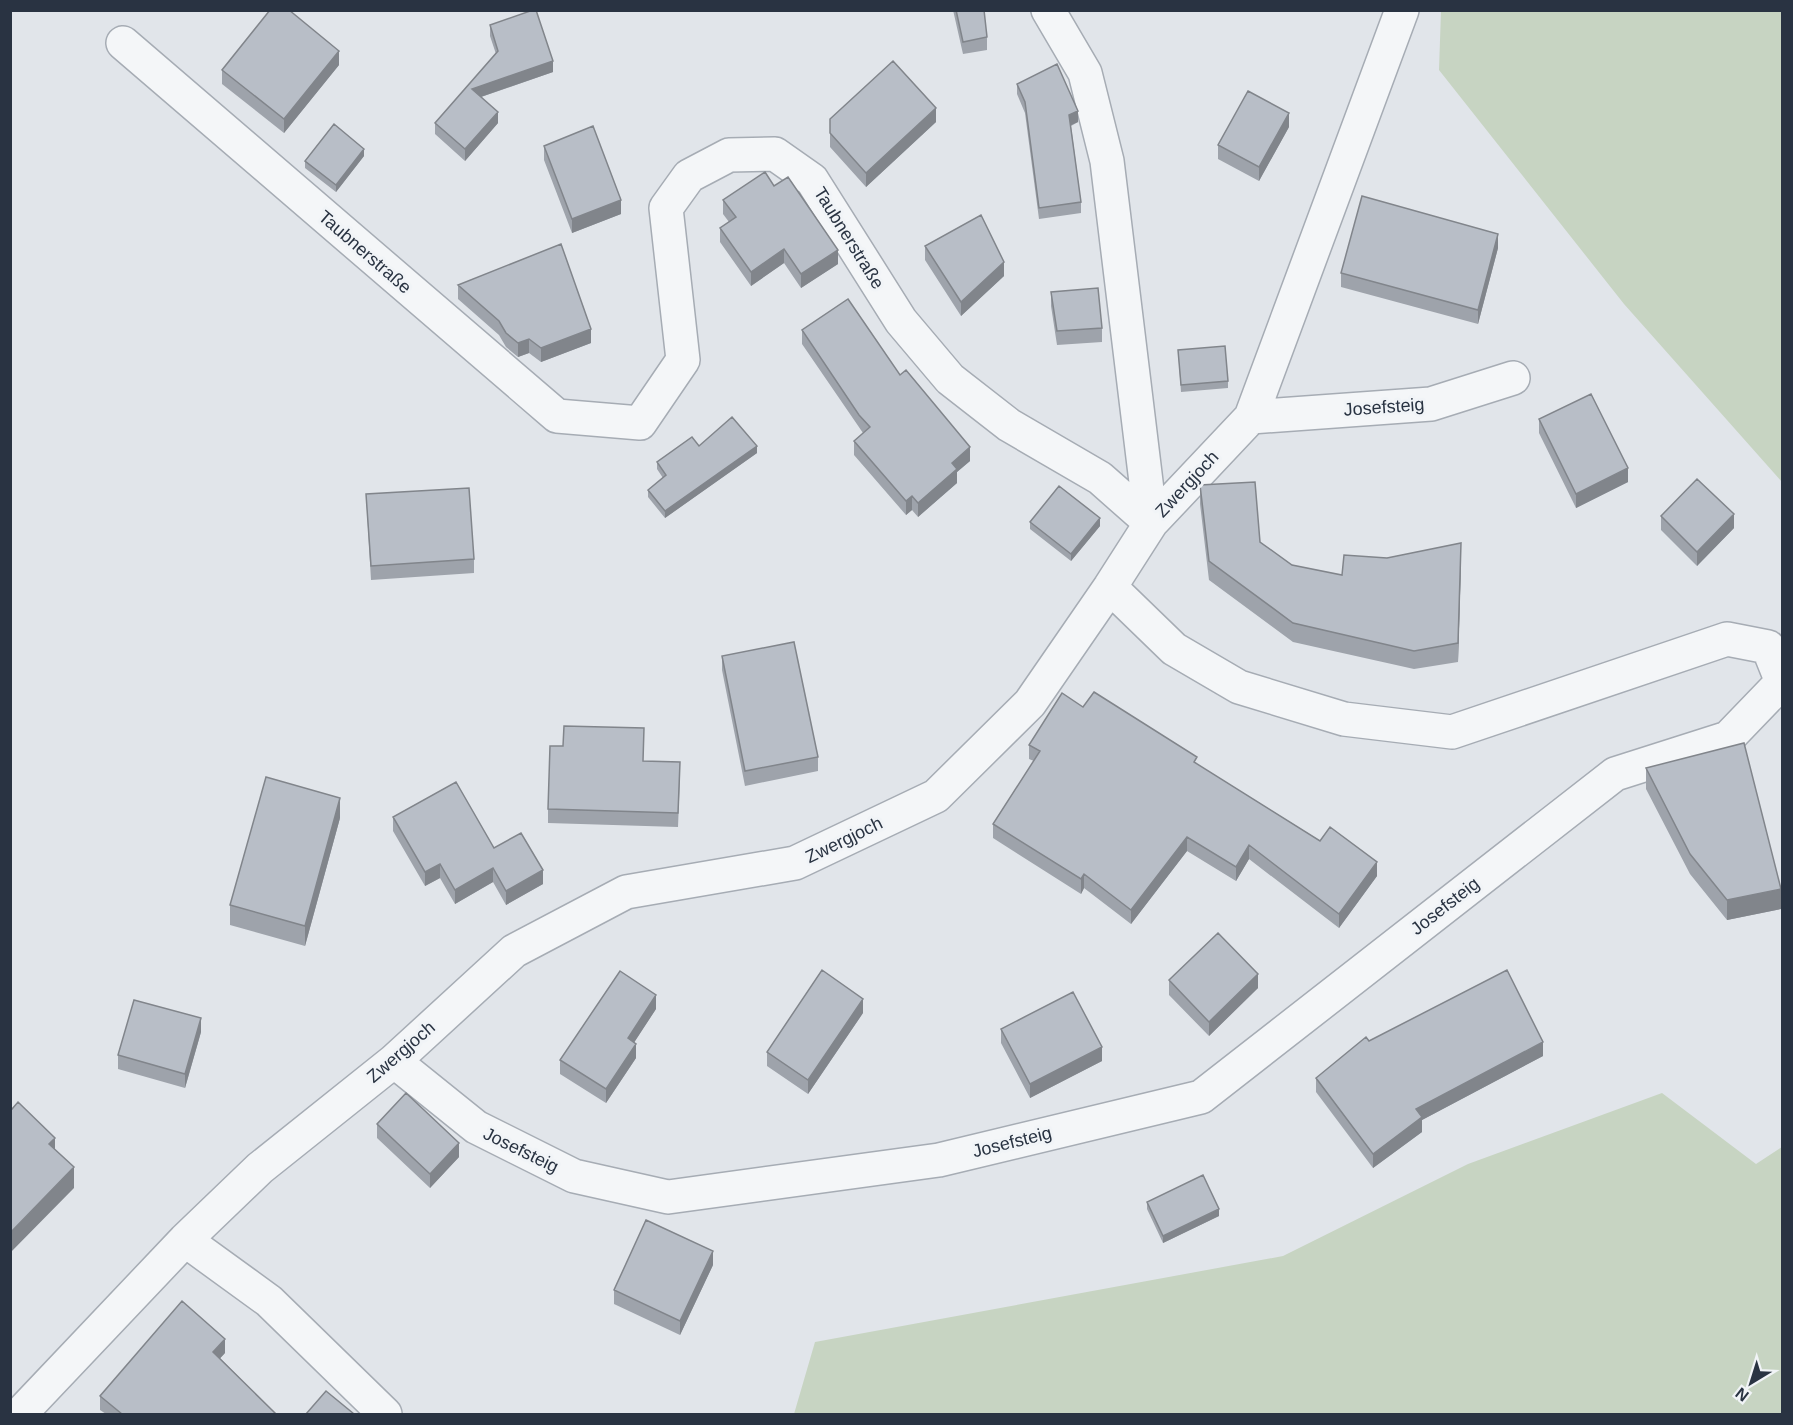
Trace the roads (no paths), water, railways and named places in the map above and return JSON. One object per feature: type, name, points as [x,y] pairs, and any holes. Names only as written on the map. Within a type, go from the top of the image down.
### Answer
[{"type":"street","points":[[1047,10],[1085,73],[1107,161],[1151,523]]},
{"type":"street","name":"Zwergjoch","points":[[20,1414],[185,1240],[260,1168],[394,1061],[514,951],[626,892],[795,863],[936,796],[1030,703],[1151,523],[1251,417],[1402,10]]},
{"type":"street","name":"Taubnerstraße","points":[[123,44],[557,416],[640,423],[683,360],[666,208],[688,176],[729,155],[775,154],[812,180],[901,321],[950,379],[1010,425],[1100,478],[1151,523]]},
{"type":"street","name":"Josefsteig","points":[[1251,417],[1431,404],[1513,378]]},
{"type":"street","name":"Josefsteig","points":[[394,1061],[476,1127],[574,1176],[668,1197],[939,1160],[1201,1097],[1615,774],[1728,738],[1782,682],[1768,647],[1727,639],[1452,732],[1344,718],[1239,687],[1174,649],[1110,586]]},
{"type":"street","points":[[185,1240],[269,1301],[385,1414]]}]
